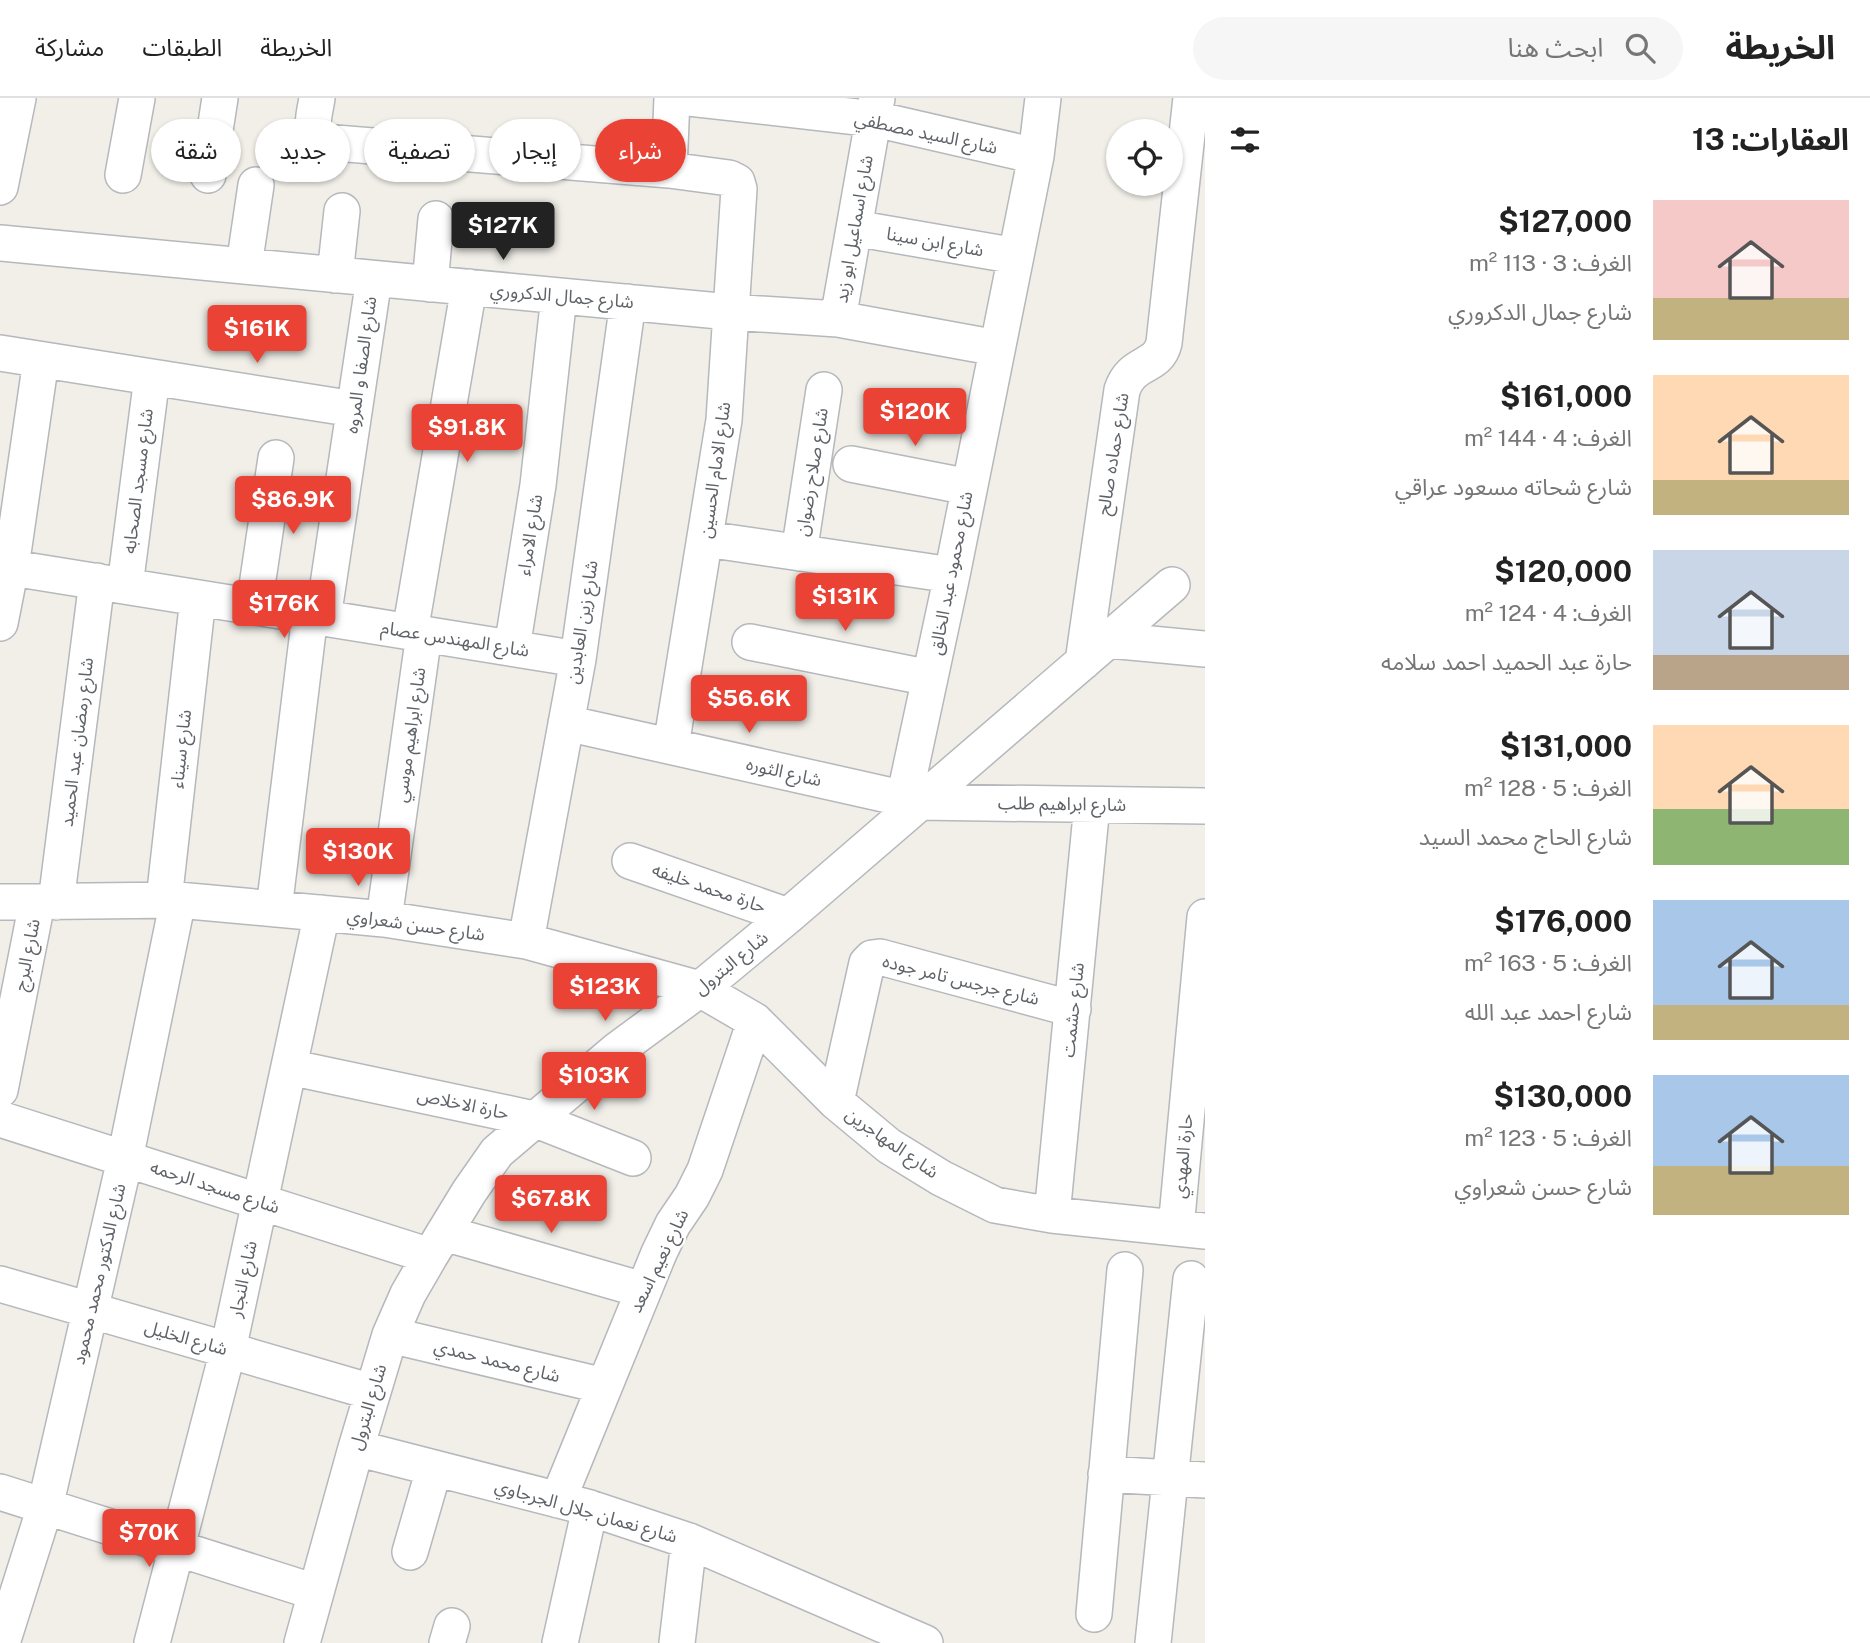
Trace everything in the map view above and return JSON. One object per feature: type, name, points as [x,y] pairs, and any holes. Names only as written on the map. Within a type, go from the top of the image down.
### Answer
[{"type":"street","points":[[0,187],[18,98]]},
{"type":"street","points":[[123,175],[137,98]]},
{"type":"street","points":[[217,119],[220,98]]},
{"type":"street","points":[[671,119],[672,98]]},
{"type":"street","name":"شارع السيد مصطفي","points":[[689,98],[876,109],[1036,156]]},
{"type":"street","name":"شارع محمود عبد الخالق","points":[[912,801],[930,678],[1036,156],[1043,98]]},
{"type":"street","name":"شارع حماده صالح","points":[[1096,651],[1122,390],[1130,373],[1153,360],[1162,350],[1164,343],[1191,98]]},
{"type":"street","name":"شارع اسماعيل ابو زيد","points":[[838,319],[876,109]]},
{"type":"street","points":[[315,112],[313,132],[316,138],[323,142],[595,164]]},
{"type":"street","name":"شارع الامام الحسين","points":[[671,746],[724,419],[738,192],[737,182],[732,178],[686,172]]},
{"type":"street","points":[[244,266],[256,185]]},
{"type":"street","points":[[335,275],[342,211]]},
{"type":"street","points":[[430,284],[436,219]]},
{"type":"street","name":"شارع ابن سينا","points":[[854,228],[1016,256]]},
{"type":"street","name":"شارع جمال الدكروري","points":[[0,243],[730,312],[838,319],[997,348]]},
{"type":"street","name":"شارع الصفا و المروه","points":[[274,908],[316,616],[354,408],[373,279]]},
{"type":"street","name":"شارع ابراهيم موسي","points":[[384,919],[417,633],[469,287]]},
{"type":"street","name":"شارع الامراء","points":[[512,648],[537,485],[559,296]]},
{"type":"street","name":"شارع زين العابدين","points":[[526,941],[578,659],[628,302]]},
{"type":"street","points":[[0,354],[354,408]]},
{"type":"street","points":[[0,623],[5,566],[41,360]]},
{"type":"street","name":"شارع مسجد الصحابه","points":[[111,583],[152,377]]},
{"type":"street","name":"شارع صلاح رضوان","points":[[799,553],[824,390]]},
{"type":"street","points":[[254,607],[276,458]]},
{"type":"street","points":[[851,464],[969,487]]},
{"type":"street","points":[[706,539],[953,575]]},
{"type":"street","name":"شارع المهندس عصام","points":[[5,566],[578,659]]},
{"type":"street","name":"شارع رمضان عبد الحميد","points":[[47,902],[111,583]]},
{"type":"street","name":"شارع البترول","points":[[302,1643],[390,1335],[408,1294],[469,1192],[497,1152],[617,1050],[699,989],[788,916],[912,801],[1096,651],[1172,585]]},
{"type":"street","name":"شارع سيناء","points":[[171,900],[198,598]]},
{"type":"street","points":[[750,642],[930,678]]},
{"type":"street","points":[[1096,651],[1205,649]]},
{"type":"street","name":"شارع الثوره","points":[[566,723],[912,801]]},
{"type":"street","name":"شارع ابراهيم طلب","points":[[912,801],[1205,806]]},
{"type":"street","name":"شارع حشمت","points":[[1052,1215],[1092,805]]},
{"type":"street","name":"حارة محمد خليفه","points":[[631,861],[788,916]]},
{"type":"street","name":"شارع حسن شعراوي","points":[[0,902],[171,900],[384,919],[526,941],[699,989]]},
{"type":"street","name":"شارع الدكتور محمد محمود","points":[[2,1643],[45,1507],[92,1310],[125,1159],[171,900]]},
{"type":"street","name":"شارع البرج","points":[[0,1090],[47,902]]},
{"type":"street","name":"شارع النجار","points":[[152,1643],[228,1350],[322,913]]},
{"type":"street","name":"حارة المهدي","points":[[1191,1230],[1205,917]]},
{"type":"street","name":"شارع جرجس تامر جوده","points":[[836,1102],[867,963],[872,958],[880,957],[1073,1009]]},
{"type":"street","name":"شارع المهاجرين","points":[[699,989],[755,1021],[836,1102],[889,1146],[941,1178],[995,1205],[1052,1215],[1191,1230]]},
{"type":"street","name":"شارع نعيم اسعد","points":[[560,1643],[574,1504],[604,1387],[673,1224],[705,1170],[755,1021]]},
{"type":"street","name":"حارة الاخلاص","points":[[289,1067],[534,1119],[632,1158]]},
{"type":"street","name":"شارع مسجد الرحمه","points":[[0,1119],[260,1202],[437,1245],[643,1290]]},
{"type":"street","points":[[1094,1614],[1125,1270]]},
{"type":"street","points":[[1153,1643],[1191,1279]]},
{"type":"street","name":"شارع الخليل","points":[[0,1283],[372,1392]]},
{"type":"street","name":"شارع محمد حمدي","points":[[390,1335],[604,1387]]},
{"type":"street","name":"شارع نعمان جلال الجرجاوي","points":[[356,1448],[574,1504],[689,1541],[925,1643]]},
{"type":"street","points":[[410,1552],[434,1469]]},
{"type":"street","points":[[1106,1474],[1205,1480]]},
{"type":"street","points":[[0,1492],[315,1592]]},
{"type":"street","points":[[677,1643],[689,1541]]}]
